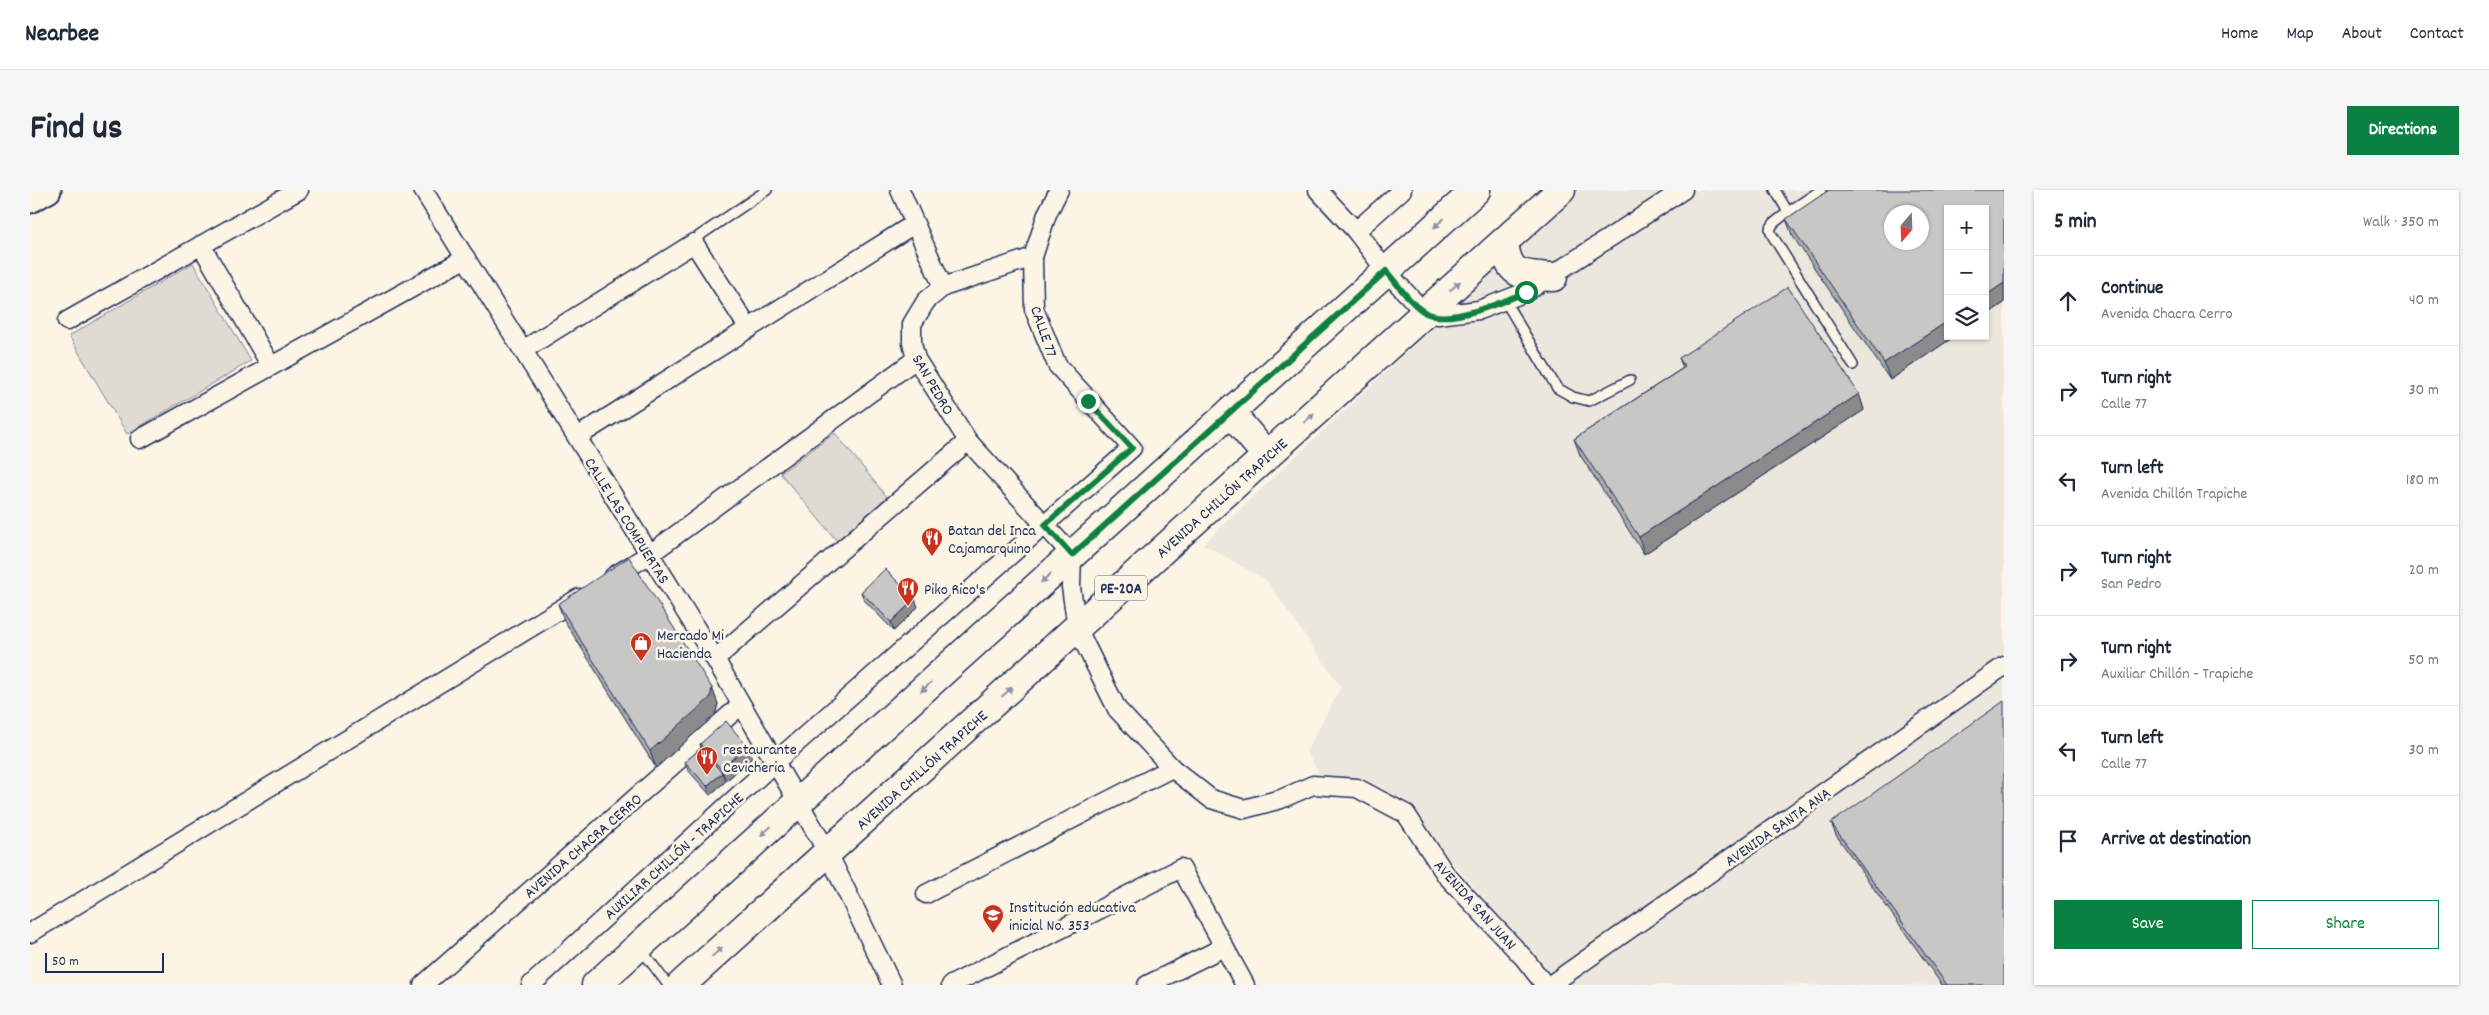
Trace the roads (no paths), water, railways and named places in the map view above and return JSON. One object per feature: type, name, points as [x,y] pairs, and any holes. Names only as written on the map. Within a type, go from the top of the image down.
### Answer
[{"type":"main road","points":[[596,985],[1476,190]]},
{"type":"main road","name":"AVENIDA CHILLÓN TRAPICHE","points":[[681,985],[1561,190]]},
{"type":"main road","points":[[1504,242],[1508,264],[1513,270],[1524,275],[1553,277]]},
{"type":"main road","points":[[1230,412],[1267,456]]},
{"type":"street","points":[[30,200],[48,190]]},
{"type":"street","points":[[66,321],[299,190]]},
{"type":"street","name":"CALLE LAS COMPUERTAS","points":[[423,190],[715,659],[828,853],[892,985]]},
{"type":"street","points":[[900,190],[943,287],[1033,257]]},
{"type":"street","name":"CALLE 77","points":[[1059,190],[1046,214],[1033,257],[1034,309],[1057,365],[1132,448]]},
{"type":"street","points":[[1318,190],[1356,231],[1386,271],[1426,312],[1438,316],[1455,314],[1505,301],[1526,292],[1553,277],[1683,190]]},
{"type":"street","points":[[1356,231],[1402,190]]},
{"type":"street","points":[[577,437],[914,224]]},
{"type":"street","points":[[523,350],[694,243],[748,329]]},
{"type":"street","points":[[201,246],[271,366]]},
{"type":"street","points":[[140,439],[466,258]]},
{"type":"street","name":"SAN PEDRO","points":[[943,287],[926,301],[912,324],[912,343],[916,359],[968,441],[1072,555]]},
{"type":"street","points":[[30,933],[650,554],[916,359]]},
{"type":"street","points":[[715,659],[968,441]]},
{"type":"street","name":"AUXILIAR CHILLÓN - TRAPICHE","points":[[530,985],[775,762],[1132,448]]},
{"type":"street","name":"AVENIDA SAN JUAN","points":[[1072,555],[1071,586],[1077,628],[1117,709],[1172,768],[1211,799],[1244,809],[1281,799],[1313,785],[1357,788],[1406,814],[1446,875],[1524,958],[1545,985]]},
{"type":"street","name":"AVENIDA SANTA ANA","points":[[1550,985],[2004,666]]},
{"type":"street","name":"AVENIDA CHACRA CERRO","points":[[425,984],[741,705]]},
{"type":"street","points":[[926,894],[1172,768]]},
{"type":"street","points":[[951,985],[1181,868],[1245,985]]},
{"type":"street","points":[[1147,985],[1224,947]]},
{"type":"lane","points":[[694,243],[699,236],[767,190]]},
{"type":"lane","points":[[1775,190],[1788,212]]},
{"type":"lane","points":[[1820,190],[1788,212],[1774,223],[1770,229],[1853,365]]},
{"type":"lane","points":[[1505,301],[1557,388],[1573,397],[1589,401],[1630,380]]},
{"type":"lane","points":[[639,946],[668,985]]},
{"type":"place","name":"Batan del Inca Cajamarquino","points":[[932,557]]},
{"type":"place","name":"Piko Rico's","points":[[908,607]]},
{"type":"place","name":"Mercado Mi Hacienda","points":[[641,662]]},
{"type":"place","name":"restaurante Cevicheria","points":[[707,776]]},
{"type":"place","name":"Institución educativa inicial No. 353","points":[[993,934]]}]
